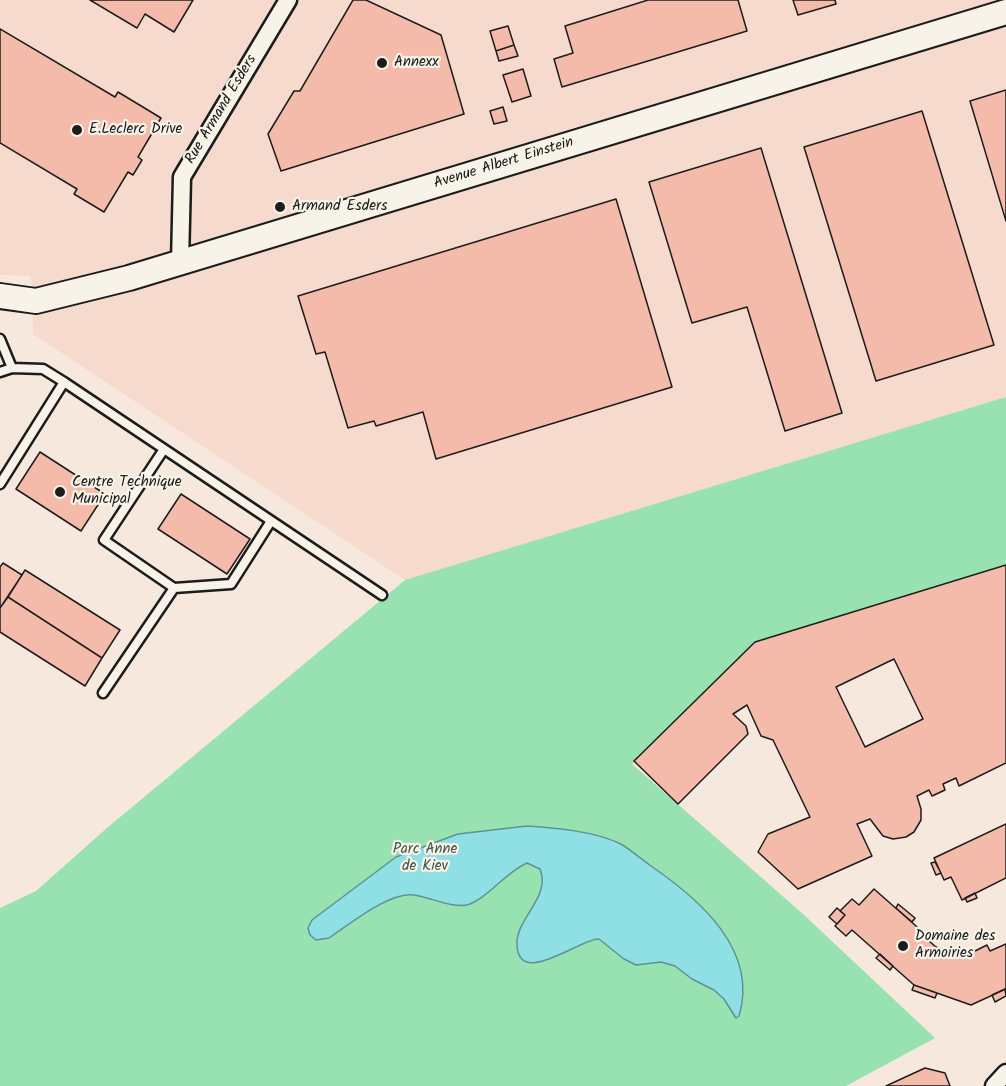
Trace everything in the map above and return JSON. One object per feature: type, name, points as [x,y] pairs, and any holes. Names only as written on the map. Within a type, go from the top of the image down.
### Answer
[{"type":"street","name":"Rue Armand Esders","points":[[180,263],[182,177],[288,0]]},
{"type":"street","name":"Avenue Albert Einstein","points":[[0,296],[36,301],[180,263],[1006,12]]},
{"type":"street","points":[[994,1086],[1006,1073]]},
{"type":"lane","points":[[0,339],[12,368]]},
{"type":"lane","points":[[0,372],[12,368],[42,369],[382,595]]},
{"type":"lane","points":[[0,484],[64,382]]},
{"type":"lane","points":[[164,449],[104,540],[174,588],[231,584],[271,521]]},
{"type":"lane","points":[[103,693],[174,588]]},
{"type":"shaded area","points":[[0,0],[1006,0],[1006,397],[405,580],[33,334],[31,276],[0,275]]},
{"type":"green space","name":"Parc Anne de Kiev","points":[[1006,397],[1006,570],[756,644],[632,764],[803,914],[935,1038],[846,1086],[0,1086],[0,908],[36,891],[107,828],[405,580]]},
{"type":"water","points":[[527,826],[587,833],[621,844],[688,894],[720,929],[733,948],[740,969],[743,992],[739,1016],[736,1018],[724,999],[714,990],[692,979],[675,966],[661,962],[636,965],[624,959],[599,939],[551,958],[538,962],[527,962],[519,955],[517,941],[523,923],[538,897],[542,879],[540,869],[527,863],[512,872],[482,897],[467,905],[454,905],[420,896],[403,895],[370,910],[329,938],[316,940],[310,935],[308,928],[312,920],[396,857],[458,834]]},
{"type":"building","points":[[90,0],[193,0],[174,32],[145,14],[137,28]]},
{"type":"building","name":"Annexx","points":[[353,0],[366,0],[441,35],[464,114],[281,171],[268,134],[294,91],[300,91]]},
{"type":"building","points":[[648,0],[738,0],[747,31],[562,87],[554,59],[573,53],[565,26]]},
{"type":"building","points":[[793,0],[835,0],[836,4],[798,15]]},
{"type":"building","points":[[508,26],[514,45],[496,51],[490,31]]},
{"type":"building","name":"E.Leclerc Drive","points":[[0,29],[115,97],[118,92],[161,118],[138,157],[142,160],[133,175],[128,172],[104,212],[74,194],[77,189],[0,143]]},
{"type":"building","points":[[514,45],[518,56],[499,61],[496,51]]},
{"type":"building","points":[[523,69],[531,96],[512,102],[503,75]]},
{"type":"building","points":[[1006,90],[1006,221],[970,101]]},
{"type":"building","points":[[503,107],[507,121],[494,124],[490,111]]},
{"type":"building","points":[[922,111],[994,345],[876,381],[804,147]]},
{"type":"building","points":[[761,148],[842,413],[785,431],[747,307],[692,323],[649,182]]},
{"type":"building","points":[[616,199],[672,387],[436,459],[423,412],[376,426],[374,421],[348,428],[325,352],[316,354],[298,296]]},
{"type":"building","name":"Centre Technique Municipal","points":[[40,452],[105,494],[81,531],[16,489]]},
{"type":"building","points":[[181,494],[250,539],[227,574],[158,529]]},
{"type":"building","points":[[3,563],[22,575],[0,608],[0,567]]},
{"type":"building","points":[[1006,565],[1006,763],[959,786],[956,778],[943,784],[945,790],[932,796],[929,790],[917,796],[921,809],[921,820],[914,832],[906,837],[893,839],[883,836],[870,819],[857,824],[872,856],[798,889],[758,852],[768,834],[810,817],[773,740],[761,736],[747,705],[733,714],[746,726],[748,734],[678,804],[634,761],[755,642]],"holes":[[[894,659],[923,719],[865,747],[836,687]]]},
{"type":"building","points":[[25,570],[120,630],[102,658],[8,597]]},
{"type":"building","points":[[8,597],[102,658],[85,686],[0,632],[0,608]]},
{"type":"building","name":"Domaine des Armoiries","points":[[1006,824],[1006,878],[962,900],[951,877],[944,880],[934,858]]},
{"type":"building","points":[[935,862],[941,873],[936,875],[931,863]]},
{"type":"building","name":"Domaine des Armoiries","points":[[874,889],[924,933],[922,935],[936,947],[963,957],[987,945],[990,951],[1006,944],[1006,989],[971,1005],[914,985],[852,930],[846,936],[835,926],[845,915],[840,911],[852,899],[859,905]]},
{"type":"building","points":[[975,893],[977,898],[967,902],[965,898]]},
{"type":"building","points":[[898,904],[915,918],[912,922],[896,908]]},
{"type":"building","points":[[837,908],[845,915],[837,924],[829,917]]},
{"type":"building","points":[[951,947],[962,951],[960,956],[949,952]]},
{"type":"building","points":[[880,954],[893,966],[890,970],[876,958]]},
{"type":"building","points":[[914,985],[937,993],[935,998],[912,990]]},
{"type":"building","points":[[1005,989],[1006,996],[995,1002],[992,995]]},
{"type":"building","points":[[925,1068],[945,1073],[950,1086],[886,1086]]},
{"type":"place","name":"Annexx","points":[[382,63]]},
{"type":"place","name":"E.Leclerc Drive","points":[[77,130]]},
{"type":"place","name":"Armand Esders","points":[[280,207]]},
{"type":"place","name":"Centre Technique Municipal","points":[[60,492]]},
{"type":"place","name":"Domaine des Armoiries","points":[[903,946]]}]
